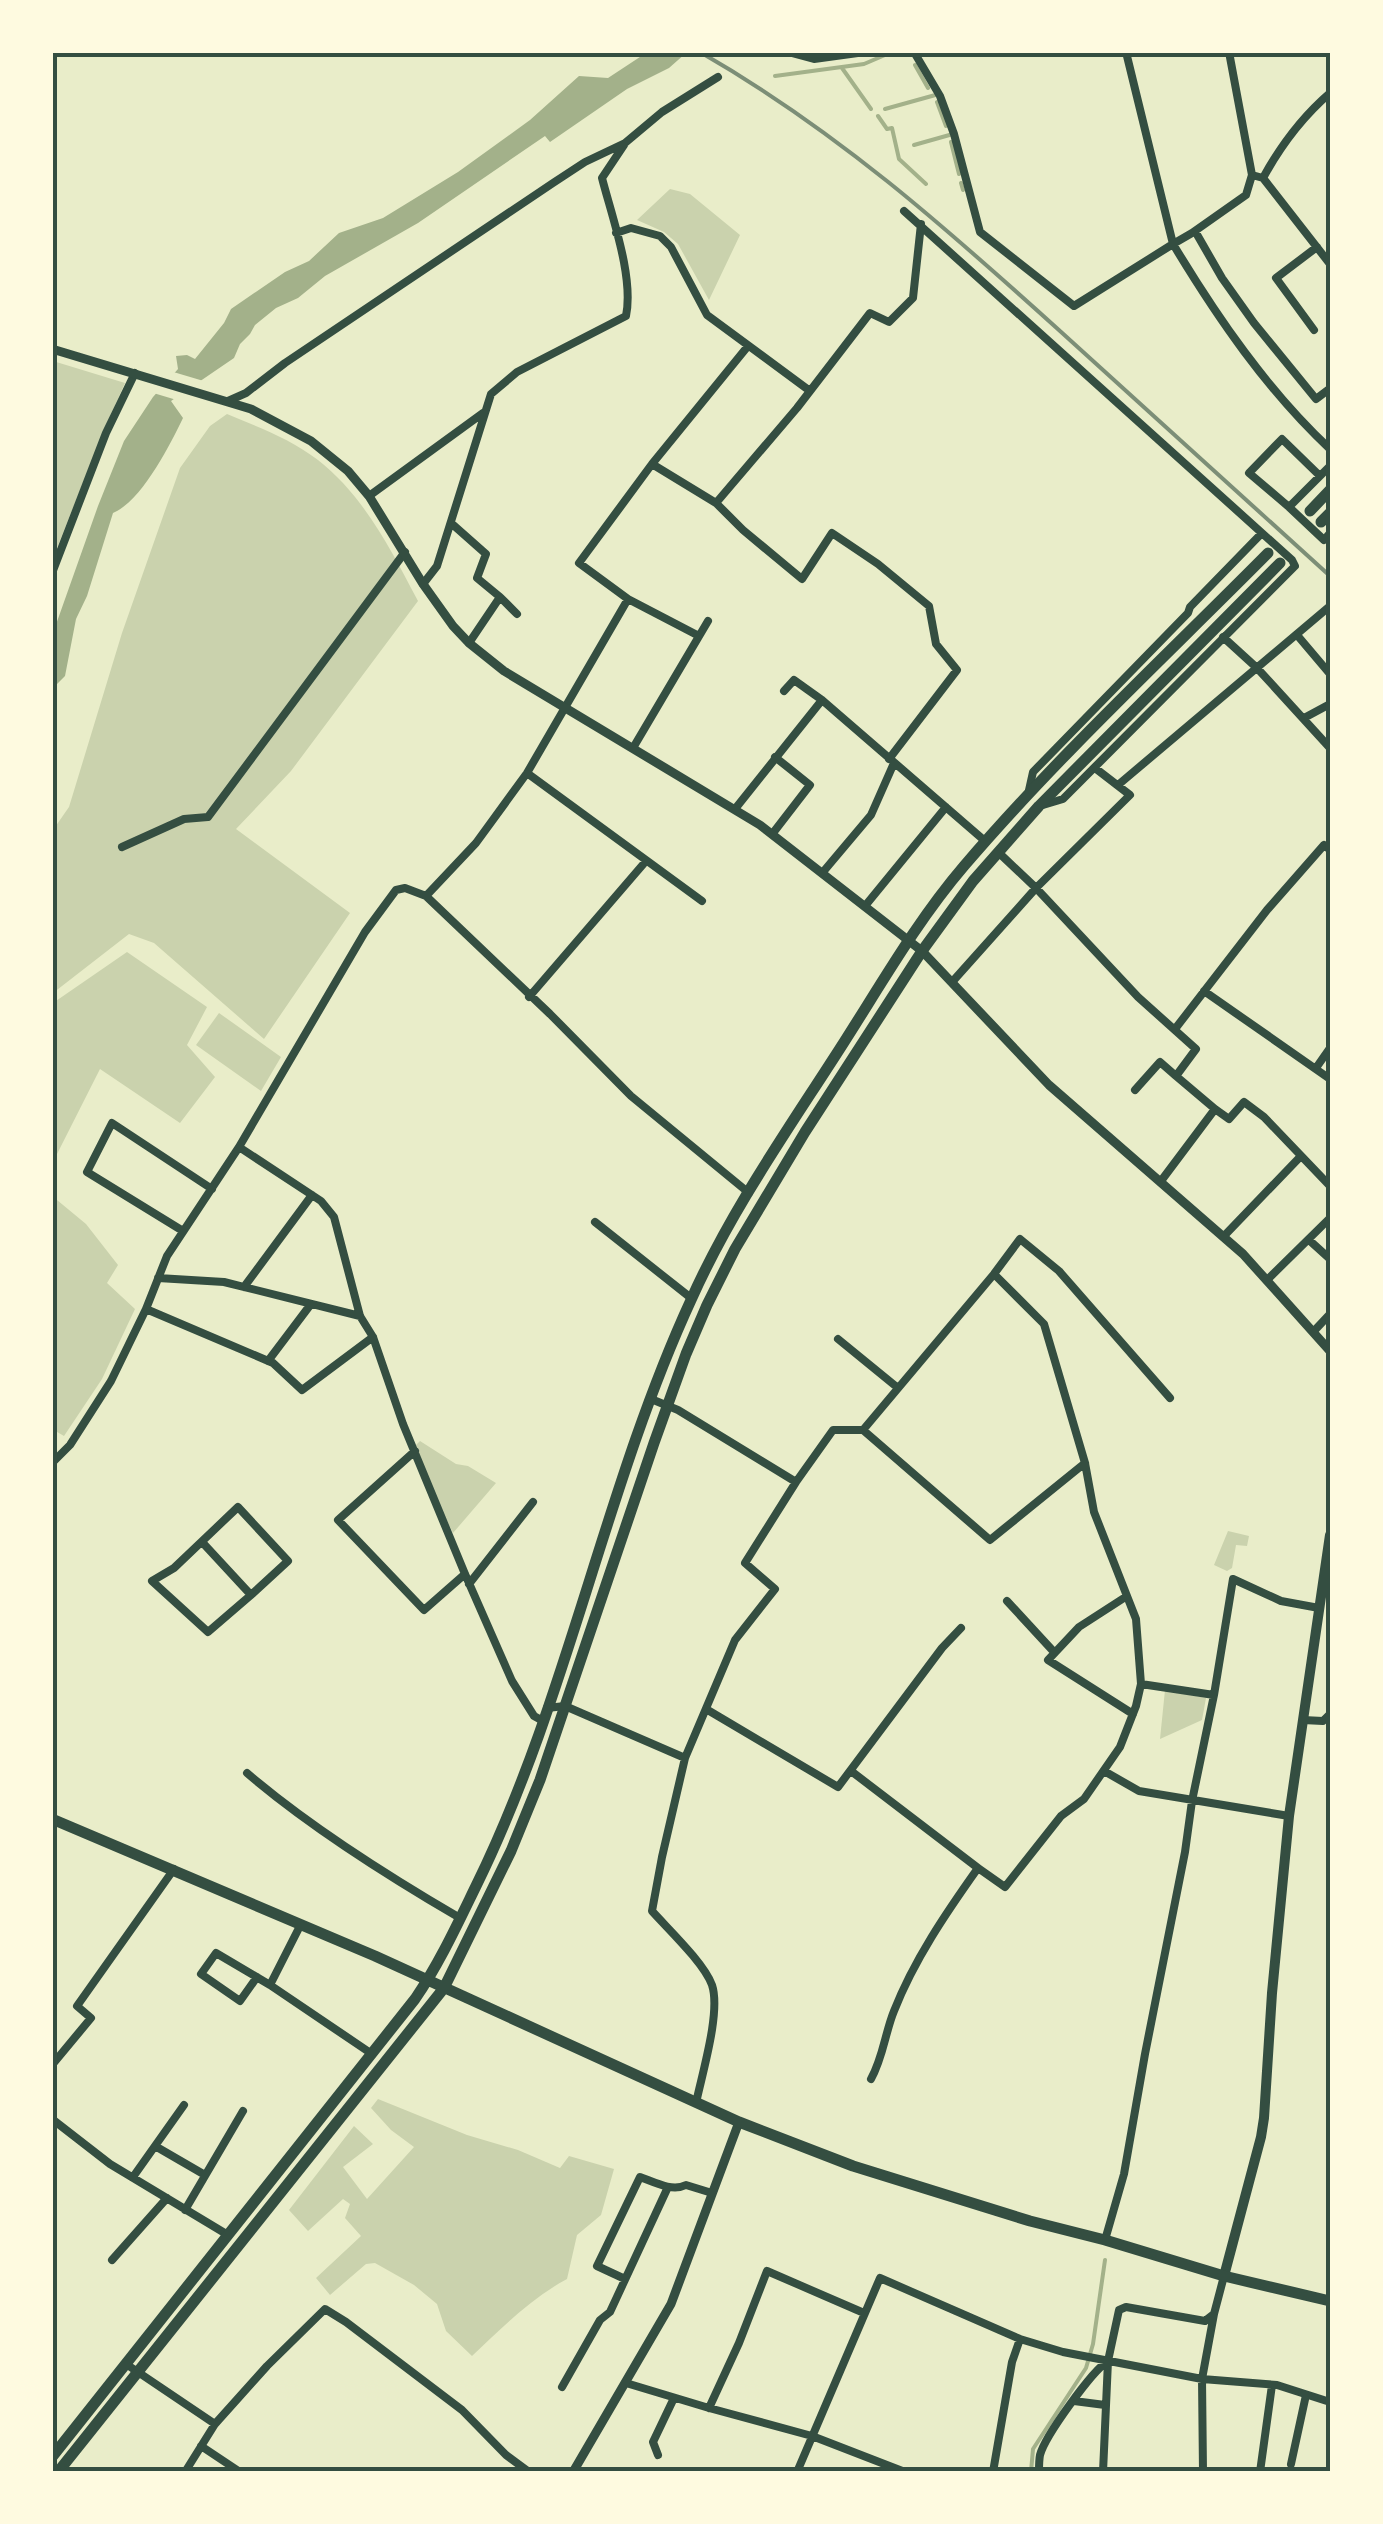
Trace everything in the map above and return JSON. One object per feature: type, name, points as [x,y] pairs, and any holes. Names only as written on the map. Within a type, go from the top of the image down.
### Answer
[{"type":"main road","points":[[1310,511],[1330,490]]},
{"type":"main road","points":[[58,2472],[228,2236],[428,1980],[510,1812],[651,1399],[691,1298],[749,1193],[934,903],[1028,796],[1268,553]]},
{"type":"main road","points":[[52,2457],[239,2244],[444,1988],[511,1851],[540,1780],[667,1405],[707,1305],[762,1202],[922,951],[947,914],[1039,806],[1280,563]]},
{"type":"main road","points":[[1224,2276],[1264,2118],[1288,1816],[1330,1538]]},
{"type":"main road","points":[[52,1819],[428,1980],[738,2122],[853,2166],[1030,2222],[1330,2301]]},
{"type":"street","points":[[788,52],[814,59],[865,52]]},
{"type":"street","points":[[914,52],[940,96],[958,143],[980,232],[1074,306],[1246,195],[1252,176],[1230,52]]},
{"type":"street","points":[[1126,52],[1173,244],[1236,340],[1301,420],[1330,449]]},
{"type":"street","points":[[228,402],[585,162],[625,143],[662,112],[718,77]]},
{"type":"street","points":[[1263,178],[1295,127],[1330,94]]},
{"type":"street","points":[[602,178],[625,143]]},
{"type":"street","points":[[423,584],[437,566],[491,394],[517,372],[626,316],[627,280],[602,178],[585,162]]},
{"type":"street","points":[[1252,176],[1263,178],[1330,264]]},
{"type":"street","points":[[904,211],[1295,566],[1217,639],[1062,799],[1039,806]]},
{"type":"street","points":[[716,503],[870,312],[889,322],[913,298],[921,224]]},
{"type":"street","points":[[616,233],[631,228],[660,236],[671,246],[707,315],[810,391]]},
{"type":"street","points":[[1195,231],[1254,323],[1316,399],[1330,392]]},
{"type":"street","points":[[1314,330],[1276,278],[1317,247]]},
{"type":"street","points":[[699,636],[628,600],[579,564],[652,464],[748,346]]},
{"type":"street","points":[[52,349],[228,402],[272,419],[311,441],[369,496],[423,584],[469,643],[504,671],[735,808],[909,940],[953,981],[1049,1085],[1224,1236],[1330,1351]]},
{"type":"street","points":[[52,573],[106,433],[140,375]]},
{"type":"street","points":[[369,496],[485,412]]},
{"type":"street","points":[[1320,476],[1282,439],[1249,473],[1324,540],[1330,533]]},
{"type":"street","points":[[652,464],[716,503],[802,579],[832,533],[930,606],[936,644],[958,670],[891,761],[871,814],[823,872]]},
{"type":"street","points":[[1290,507],[1330,466]]},
{"type":"street","points":[[451,523],[486,554],[477,578],[517,614]]},
{"type":"street","points":[[1028,796],[1033,772],[1190,616],[1190,607],[1262,532]]},
{"type":"street","points":[[122,847],[184,819],[208,817],[405,552]]},
{"type":"street","points":[[469,643],[500,597]]},
{"type":"street","points":[[426,896],[476,843],[527,773],[628,600]]},
{"type":"street","points":[[1118,785],[1330,609]]},
{"type":"street","points":[[1190,616],[1257,668],[1330,748]]},
{"type":"street","points":[[633,748],[708,622]]},
{"type":"street","points":[[1297,635],[1330,674]]},
{"type":"street","points":[[784,692],[794,680],[822,700],[986,841]]},
{"type":"street","points":[[735,808],[822,700]]},
{"type":"street","points":[[1304,718],[1330,704]]},
{"type":"street","points":[[772,833],[810,785],[776,756]]},
{"type":"street","points":[[953,981],[1036,888],[1130,795],[1095,768]]},
{"type":"street","points":[[527,773],[702,901]]},
{"type":"street","points":[[866,906],[946,807]]},
{"type":"street","points":[[1174,1028],[1324,846],[1330,850]]},
{"type":"street","points":[[998,852],[1104,964],[1196,1049],[1176,1076]]},
{"type":"street","points":[[530,996],[646,861]]},
{"type":"street","points":[[52,1463],[70,1445],[111,1381],[166,1256],[238,1147],[365,932],[396,890],[405,888],[426,896],[631,1096],[749,1193]]},
{"type":"street","points":[[1204,991],[1330,1078]]},
{"type":"street","points":[[1316,1068],[1330,1048]]},
{"type":"street","points":[[1135,1090],[1160,1062],[1230,1120],[1244,1102],[1330,1186]]},
{"type":"street","points":[[1161,1181],[1215,1108]]},
{"type":"street","points":[[183,1232],[87,1172],[112,1123],[212,1189]]},
{"type":"street","points":[[238,1147],[322,1201],[334,1217],[360,1316],[372,1336],[467,1579],[529,1710],[545,1715],[565,1706],[686,1758]]},
{"type":"street","points":[[1224,1236],[1300,1157]]},
{"type":"street","points":[[244,1287],[312,1195]]},
{"type":"street","points":[[1266,1280],[1330,1218]]},
{"type":"street","points":[[595,1222],[691,1298]]},
{"type":"street","points":[[863,1430],[1020,1239],[1060,1271],[1170,1398]]},
{"type":"street","points":[[1308,1240],[1330,1259]]},
{"type":"street","points":[[851,1771],[1005,1888],[1061,1816],[1084,1799],[1120,1747],[1133,1714],[1141,1684],[1136,1618],[1094,1512],[1086,1463],[1044,1324],[994,1274]]},
{"type":"street","points":[[158,1278],[224,1282],[360,1316]]},
{"type":"street","points":[[268,1360],[311,1304]]},
{"type":"street","points":[[146,1308],[268,1360],[302,1390],[372,1336]]},
{"type":"street","points":[[1314,1331],[1330,1314]]},
{"type":"street","points":[[838,1339],[898,1388]]},
{"type":"street","points":[[651,1399],[796,1482]]},
{"type":"street","points":[[696,2103],[709,2044],[712,1986],[702,1968],[652,1911],[686,1758],[735,1640],[775,1588],[745,1563],[833,1430],[863,1430],[990,1540],[1086,1463]]},
{"type":"street","points":[[415,1451],[338,1520],[424,1610],[467,1579],[533,1502]]},
{"type":"street","points":[[238,1506],[288,1561],[252,1594],[208,1632],[152,1581],[174,1568],[238,1506]]},
{"type":"street","points":[[202,1542],[252,1594]]},
{"type":"street","points":[[1105,2240],[1124,2174],[1233,1579],[1281,1601],[1319,1608]]},
{"type":"street","points":[[1127,1596],[1079,1628],[1048,1660],[1133,1714]]},
{"type":"street","points":[[1007,1600],[1054,1652]]},
{"type":"street","points":[[706,1710],[838,1787],[960,1628]]},
{"type":"street","points":[[1141,1684],[1214,1695]]},
{"type":"street","points":[[1303,1720],[1324,1721],[1330,1714]]},
{"type":"street","points":[[1104,1771],[1139,1791],[1288,1816]]},
{"type":"street","points":[[247,1773],[296,1812],[408,1888],[460,1918]]},
{"type":"street","points":[[871,2079],[893,2013],[918,1962],[978,1868]]},
{"type":"street","points":[[52,2065],[91,2018],[77,2006],[174,1870]]},
{"type":"street","points":[[270,1985],[301,1924]]},
{"type":"street","points":[[257,1977],[240,2001],[201,1974],[216,1953],[257,1977],[270,1985],[372,2054]]},
{"type":"street","points":[[133,2177],[184,2105]]},
{"type":"street","points":[[185,2210],[243,2110]]},
{"type":"street","points":[[52,2120],[110,2164],[239,2244]]},
{"type":"street","points":[[573,2472],[671,2304],[738,2122]]},
{"type":"street","points":[[155,2146],[205,2175]]},
{"type":"street","points":[[626,2279],[598,2266],[640,2177],[668,2187],[686,2186],[712,2193]]},
{"type":"street","points":[[562,2387],[600,2320],[610,2312],[668,2187]]},
{"type":"street","points":[[112,2260],[167,2198]]},
{"type":"street","points":[[709,2408],[766,2271],[864,2313]]},
{"type":"street","points":[[1203,2472],[1202,2379],[1224,2276]]},
{"type":"street","points":[[796,2472],[880,2278],[1020,2339],[1063,2352],[1202,2379],[1272,2384],[1330,2402]]},
{"type":"street","points":[[1103,2472],[1108,2361],[1119,2310],[1126,2307],[1205,2321],[1214,2314]]},
{"type":"street","points":[[185,2472],[216,2424],[325,2308],[462,2410],[506,2455],[529,2472]]},
{"type":"street","points":[[993,2472],[1012,2362],[1020,2339]]},
{"type":"street","points":[[1038,2472],[1040,2452],[1098,2368],[1108,2361]]},
{"type":"street","points":[[131,2368],[216,2424]]},
{"type":"street","points":[[626,2382],[812,2436],[905,2472]]},
{"type":"street","points":[[1260,2472],[1272,2384]]},
{"type":"street","points":[[1292,2464],[1306,2394]]},
{"type":"street","points":[[658,2455],[654,2442],[674,2398]]},
{"type":"street","points":[[1074,2401],[1105,2405]]},
{"type":"street","points":[[201,2446],[240,2472]]},
{"type":"shaded area","points":[[646,53],[686,53],[669,68],[627,89],[550,142],[545,136],[418,223],[276,308],[255,325],[234,358],[171,401],[183,418],[144,485],[113,513],[76,619],[65,676],[54,687],[53,695],[53,633],[98,506],[124,441],[153,397],[178,369],[176,356],[195,359],[231,309],[285,272],[309,261],[339,233],[383,218],[458,172],[530,120],[579,76],[608,78]]},
{"type":"shaded area","points":[[670,189],[690,194],[740,235],[709,300],[678,244],[664,232],[637,220]]},
{"type":"shaded area","points":[[53,361],[125,383],[53,558]]},
{"type":"shaded area","points":[[227,414],[297,446],[334,474],[375,525],[418,601],[291,771],[236,829],[350,913],[264,1039],[154,943],[129,934],[53,993],[53,830],[69,807],[122,633],[180,468],[210,426]]},
{"type":"shaded area","points":[[127,952],[207,1007],[187,1045],[215,1077],[180,1123],[100,1069],[55,1158],[57,1200],[86,1224],[118,1265],[107,1283],[135,1309],[102,1379],[64,1436],[52,1429],[53,1003]]},
{"type":"shaded area","points":[[219,1013],[281,1057],[261,1091],[196,1045]]},
{"type":"shaded area","points":[[420,1441],[496,1483],[453,1533],[416,1445]]},
{"type":"shaded area","points":[[1228,1531],[1249,1536],[1247,1546],[1236,1545],[1232,1568],[1227,1571],[1214,1565]]},
{"type":"shaded area","points":[[1165,1690],[1206,1698],[1202,1720],[1160,1739]]},
{"type":"shaded area","points":[[378,2099],[560,2168],[569,2156],[614,2169],[601,2215],[577,2235],[567,2279],[529,2305],[472,2356],[446,2331],[437,2304],[414,2285],[375,2263],[366,2264],[330,2295],[316,2278],[361,2236],[345,2218],[350,2204],[343,2199],[308,2231],[289,2210],[354,2126],[373,2144],[343,2167],[367,2199],[414,2147],[371,2108]]},
{"type":"pier","points":[[170,371],[207,382],[180,401],[150,392]]},
{"type":"waterway","points":[[775,76],[864,64],[892,52]]},
{"type":"waterway","points":[[915,65],[928,88]]},
{"type":"waterway","points":[[842,68],[871,109]]},
{"type":"waterway","points":[[885,109],[939,94]]},
{"type":"waterway","points":[[937,102],[946,126]]},
{"type":"waterway","points":[[878,116],[887,129],[892,128],[899,159],[926,184]]},
{"type":"waterway","points":[[914,145],[953,134]]},
{"type":"waterway","points":[[951,142],[959,174]]},
{"type":"waterway","points":[[961,183],[963,190]]},
{"type":"waterway","points":[[1031,2472],[1033,2449],[1086,2368],[1105,2260]]},
{"type":"railway","points":[[700,52],[797,114],[888,182],[1017,292],[1330,576]]}]
